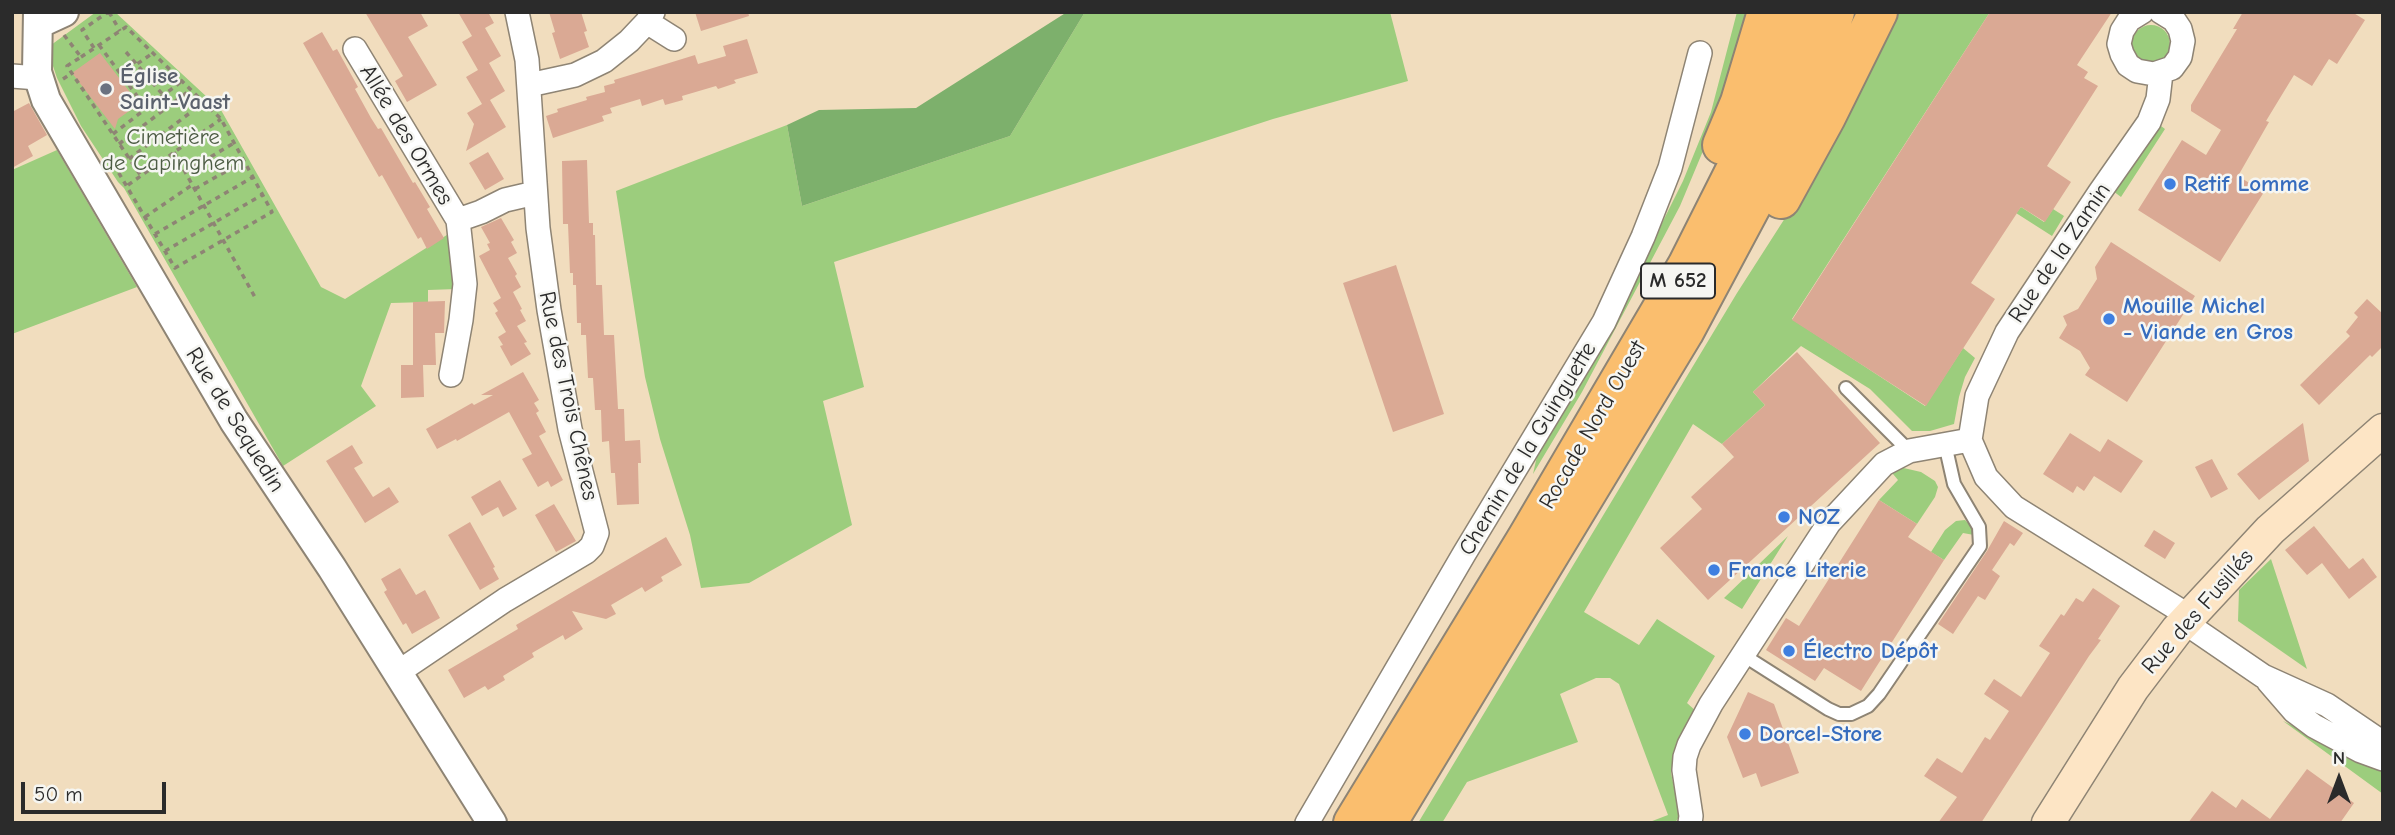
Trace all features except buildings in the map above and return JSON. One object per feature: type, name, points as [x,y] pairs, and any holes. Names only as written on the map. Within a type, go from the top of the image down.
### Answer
[{"type":"highway","points":[[1527,538],[1686,228],[1740,102],[1767,12]]},
{"type":"highway","name":"Rocade Nord Ouest","points":[[1353,823],[1527,538],[1680,278],[1711,222],[1759,123],[1805,12]]},
{"type":"highway","name":"Rocade Nord Ouest","points":[[1387,823],[1684,332],[1763,184],[1802,100],[1835,12]]},
{"type":"highway","points":[[1640,406],[1701,331],[1758,241],[1826,117],[1878,12]]},
{"type":"main road","name":"Rue des Fusillés","points":[[2048,823],[2133,688],[2187,619],[2270,530],[2383,430]]},
{"type":"street","points":[[38,23],[64,12]]},
{"type":"street","name":"Rue des Trois Chênes","points":[[397,673],[505,600],[586,552],[595,540],[595,526],[579,469],[554,345],[541,257],[529,85],[524,40],[517,12]]},
{"type":"street","points":[[2142,12],[2129,20],[2122,30],[2119,44],[2122,54],[2137,71],[2145,74],[2161,73]]},
{"type":"street","name":"Rue de la Zamin","points":[[1970,440],[1977,396],[2007,332],[2149,121],[2158,99],[2161,73],[2172,68],[2180,57],[2183,41],[2180,29],[2167,14]]},
{"type":"street","points":[[529,85],[560,79],[591,68],[617,52],[650,17],[674,39]]},
{"type":"street","name":"Rue de Sequedin","points":[[38,23],[25,77],[46,100],[116,192],[234,421],[332,568],[492,823]]},
{"type":"street","name":"Allée des Ormes","points":[[355,49],[458,220],[465,284],[451,375]]},
{"type":"street","name":"Chemin de la Guinguette","points":[[1307,823],[1464,554],[1604,322],[1643,237],[1670,168],[1700,53]]},
{"type":"street","name":"Allée des Ormes","points":[[458,220],[505,200],[535,192]]},
{"type":"street","points":[[1690,823],[1685,757],[1711,704],[1829,523],[1884,464],[1909,451],[1970,440],[1986,477],[2014,507],[2187,619],[2263,676],[2294,711],[2314,726],[2361,751],[2383,759]]},
{"type":"street","points":[[2263,676],[2327,705],[2383,743]]},
{"type":"lane","points":[[1846,388],[1909,451]]},
{"type":"lane","points":[[1743,655],[1839,714],[1851,714],[1868,706],[1879,694],[1980,546],[1979,527],[1954,484],[1945,444]]},
{"type":"path","points":[[94,48],[82,30],[109,12],[121,30]]},
{"type":"path","points":[[38,23],[64,35],[81,57]]},
{"type":"path","points":[[141,176],[67,66],[126,27],[221,119],[272,212],[175,268],[145,217],[116,192],[141,176],[221,119]]},
{"type":"path","points":[[99,45],[146,109]]},
{"type":"path","points":[[126,52],[171,104]]},
{"type":"path","points":[[121,75],[153,53]]},
{"type":"path","points":[[113,134],[182,81]]},
{"type":"path","points":[[120,144],[190,89]]},
{"type":"path","points":[[129,159],[204,103]]},
{"type":"path","points":[[185,172],[234,144]]},
{"type":"path","points":[[174,152],[256,299]]},
{"type":"path","points":[[145,217],[193,187],[244,161]]},
{"type":"path","points":[[155,234],[253,177]]},
{"type":"path","points":[[165,251],[262,195]]},
{"type":"green space","name":"Cimetière de Capinghem","points":[[96,12],[115,12],[221,110],[321,287],[345,299],[450,233],[457,289],[428,290],[428,302],[391,303],[361,386],[376,406],[283,466],[124,188],[81,126],[57,78],[47,48]]},
{"type":"green space","points":[[1067,12],[1085,12],[1010,136],[802,206],[787,125],[819,110],[916,108]]},
{"type":"green space","points":[[1085,12],[1390,12],[1408,81],[1273,119],[834,262],[864,387],[823,401],[852,525],[749,583],[701,588],[690,535],[660,439],[645,377],[616,191],[787,125],[802,206],[1010,136]]},
{"type":"green space","points":[[1737,12],[1752,12],[1726,96],[1680,206],[1582,392],[1533,474],[1539,447],[1654,239],[1683,181],[1711,112]]},
{"type":"green space","points":[[1897,12],[1990,12],[1792,319],[1925,406],[1963,348],[1975,358],[1965,377],[1954,424],[1930,431],[1912,431],[1870,389],[1801,346],[1753,392],[1765,405],[1722,444],[1693,424],[1584,612],[1639,645],[1657,619],[1715,656],[1687,703],[1697,712],[1674,752],[1671,773],[1680,815],[1675,823],[1647,823],[1668,815],[1619,684],[1610,678],[1596,678],[1560,694],[1578,742],[1467,782],[1442,823],[1418,823],[1737,293],[1787,215]]},
{"type":"green space","points":[[2151,25],[2165,30],[2170,44],[2165,58],[2151,63],[2137,58],[2132,44],[2137,30]]},
{"type":"green space","points":[[2157,123],[2165,129],[2121,197],[2113,191]]},
{"type":"green space","points":[[57,150],[137,287],[12,334],[12,170]]},
{"type":"green space","points":[[2021,207],[2044,222],[2053,209],[2064,216],[2052,236],[2016,213]]},
{"type":"green space","points":[[1895,466],[1921,472],[1935,481],[1938,487],[1935,497],[1917,524],[1879,500],[1898,480],[1888,468]]},
{"type":"green space","points":[[1965,520],[1974,529],[1974,535],[1963,533],[1944,560],[1931,552],[1945,530],[1956,521]]},
{"type":"green space","points":[[1788,536],[1742,609],[1724,598]]},
{"type":"green space","points":[[2271,559],[2307,669],[2238,621],[2239,590]]},
{"type":"green space","points":[[2283,721],[2383,769],[2383,794]]},
{"type":"place","name":"Église Saint-Vaast","points":[[106,89]]},
{"type":"place","name":"Retif Lomme","points":[[2170,184]]},
{"type":"place","name":"Mouille Michel - Viande en Gros","points":[[2109,319]]},
{"type":"place","name":"NOZ","points":[[1784,517]]},
{"type":"place","name":"France Literie","points":[[1714,570]]},
{"type":"place","name":"Électro Dépôt","points":[[1789,651]]},
{"type":"place","name":"Dorcel-Store","points":[[1745,734]]}]
